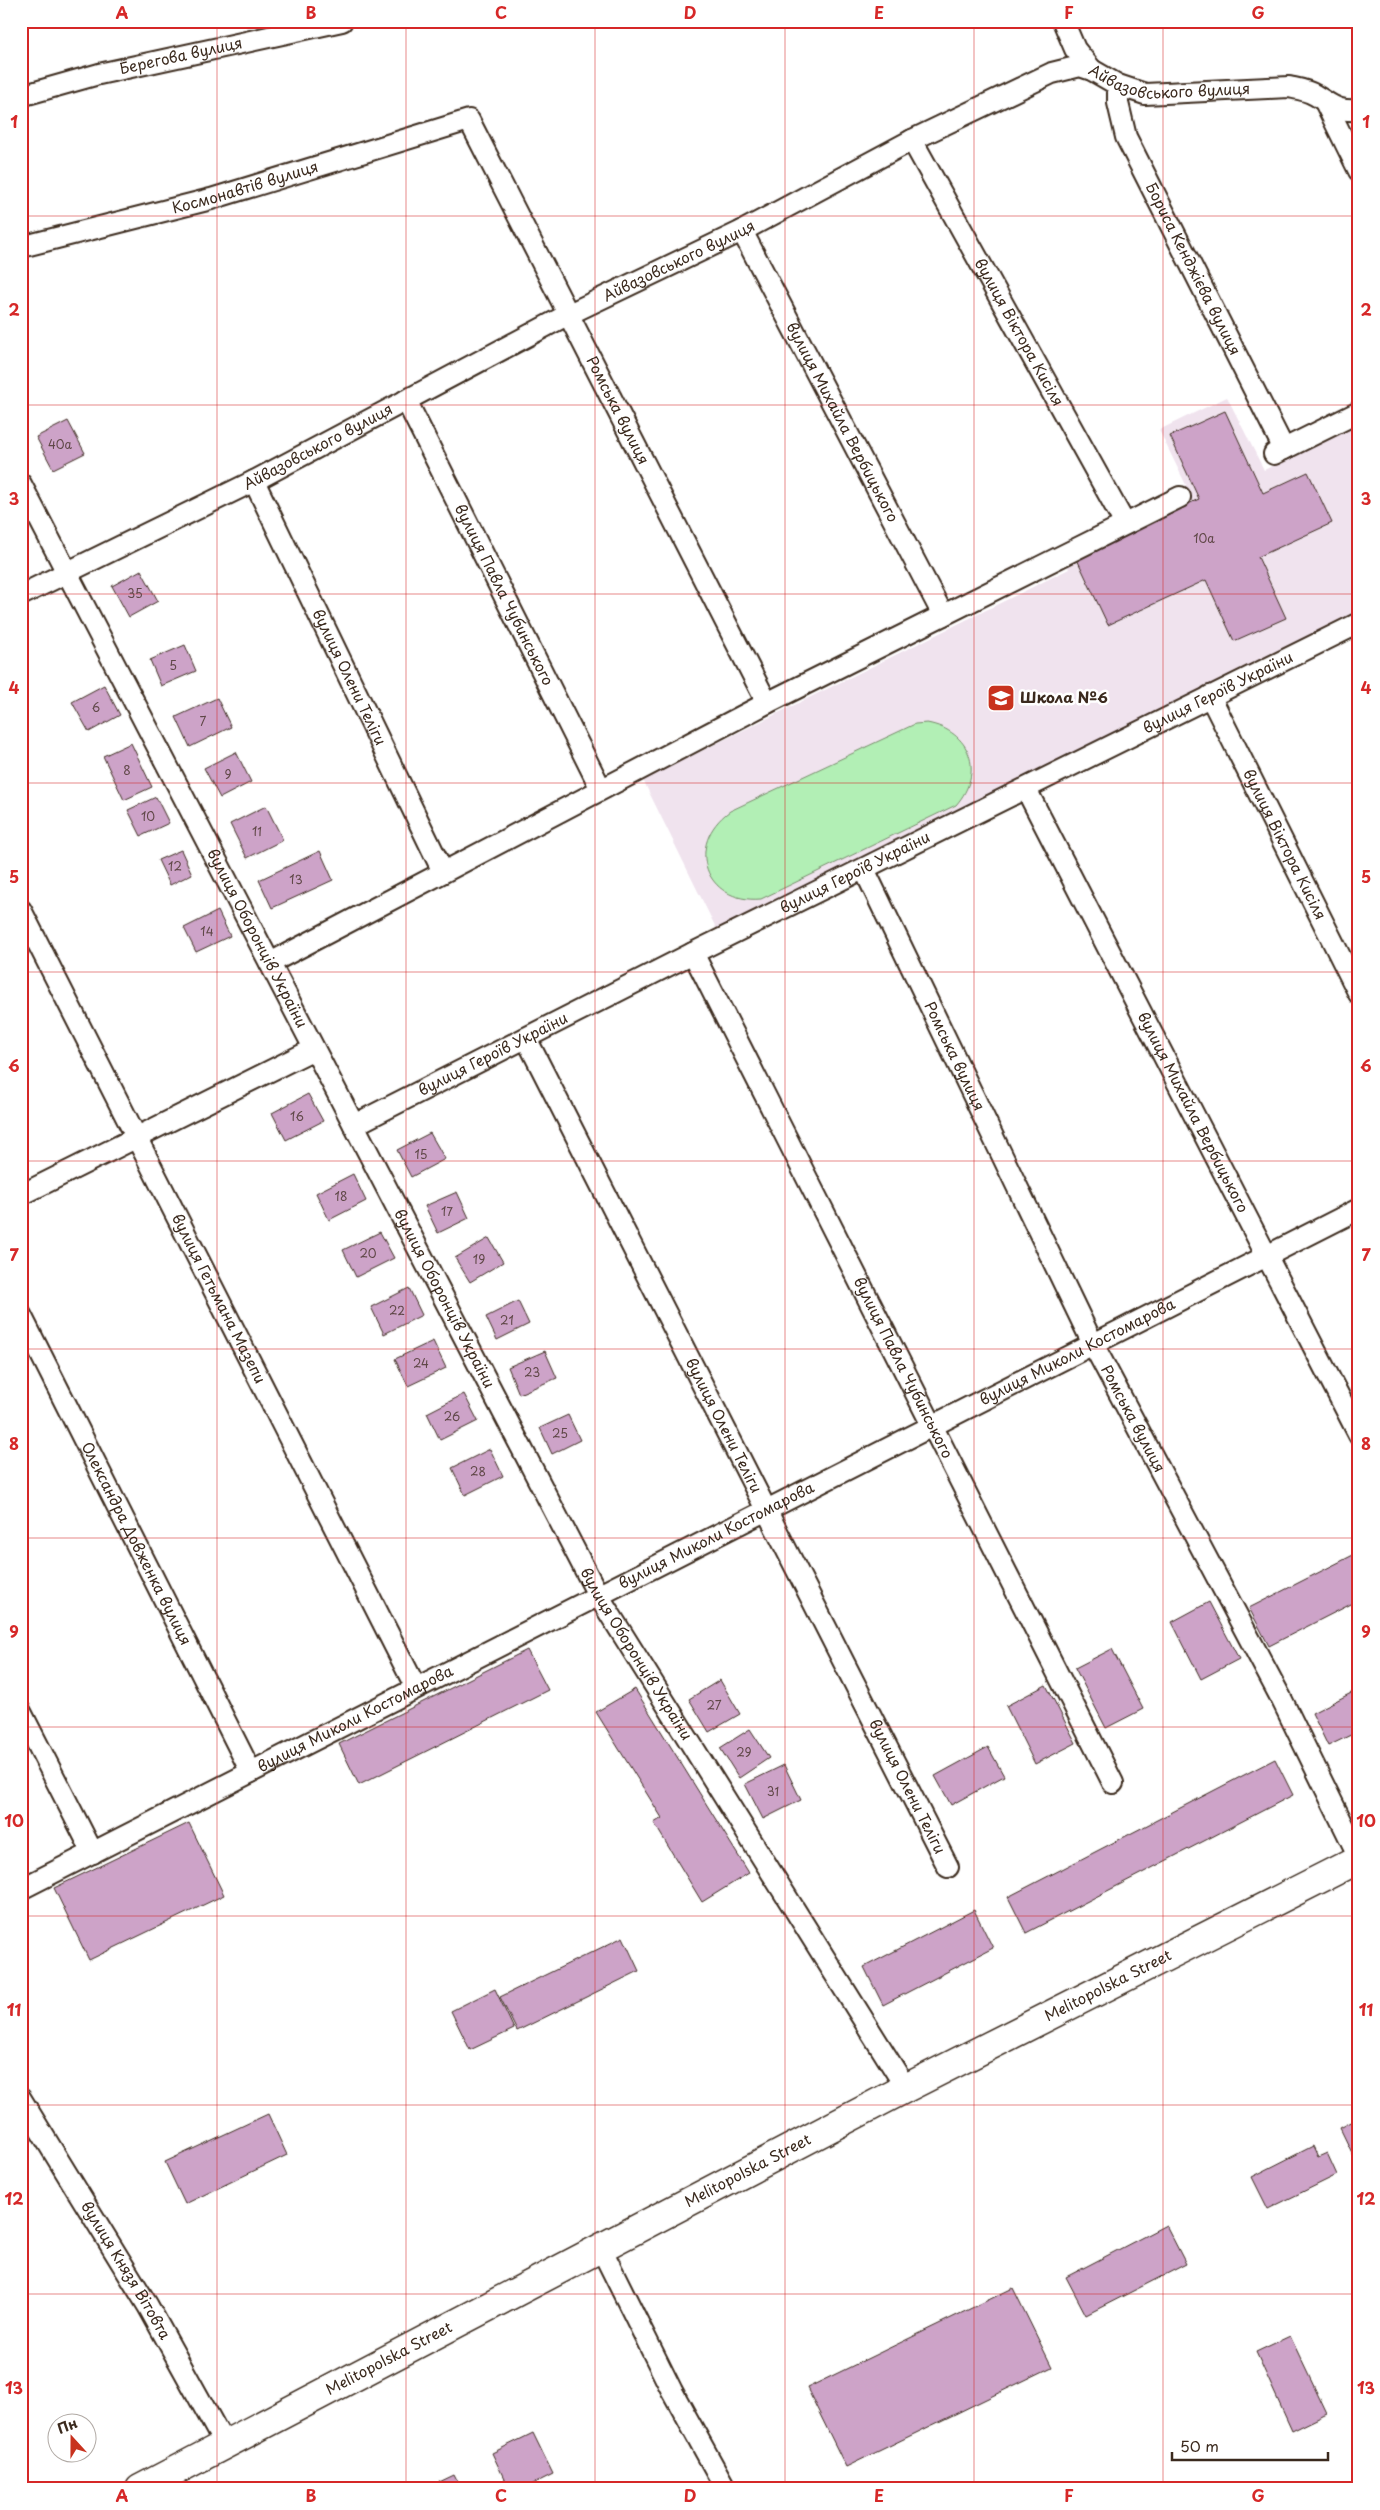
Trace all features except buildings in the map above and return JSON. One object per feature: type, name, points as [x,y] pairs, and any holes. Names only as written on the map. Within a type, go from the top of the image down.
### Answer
[{"type":"main road","name":"Melitopolska Street","points":[[140,2489],[906,2088],[1359,1858]]},
{"type":"street","name":"Берегова вулиця","points":[[21,96],[99,74],[342,21]]},
{"type":"street","points":[[1063,21],[1075,49],[1092,70]]},
{"type":"street","name":"Айвазовського вулиця","points":[[21,595],[254,481],[567,315],[742,231],[912,140],[1052,73],[1080,66],[1092,70],[1118,85],[1145,94],[1289,87],[1316,95],[1326,104],[1345,110],[1359,110]]},
{"type":"street","name":"Бориса Кенджієва вулиця","points":[[1118,85],[1118,103],[1126,137],[1279,451],[1359,412]]},
{"type":"street","points":[[1326,104],[1359,171]]},
{"type":"street","name":"Космонавтів вулиця","points":[[21,247],[211,200],[469,120]]},
{"type":"street","name":"Ромська вулиця","points":[[469,120],[767,703]]},
{"type":"street","name":"вулиця Віктора Кисіля","points":[[912,140],[1125,524]]},
{"type":"street","name":"вулиця Михайла Вербицького","points":[[742,231],[943,615]]},
{"type":"street","name":"вулиця Павла Чубинського","points":[[406,400],[601,789]]},
{"type":"street","name":"вулиця Олени Теліги","points":[[254,481],[443,872]]},
{"type":"street","name":"вулиця Оборонців України","points":[[21,484],[598,1595],[906,2088]]},
{"type":"street","points":[[270,963],[767,703],[1180,497]]},
{"type":"street","name":"вулиця Героїв України","points":[[354,1125],[693,953],[1359,623]]},
{"type":"street","name":"вулиця Віктора Кисіля","points":[[1210,696],[1359,994]]},
{"type":"street","name":"вулиця Михайла Вербицького","points":[[1026,789],[1359,1435]]},
{"type":"street","name":"Ромська вулиця","points":[[864,868],[1093,1344],[1281,1698],[1359,1858]]},
{"type":"street","name":"вулиця Гетьмана Мазепи","points":[[21,910],[138,1137],[416,1688]]},
{"type":"street","name":"вулиця Павла Чубинського","points":[[693,953],[1113,1783]]},
{"type":"street","name":"вулиця Олени Теліги","points":[[526,1038],[948,1867]]},
{"type":"street","points":[[21,1195],[314,1048]]},
{"type":"street","name":"вулиця Миколи Костомарова","points":[[21,1889],[1359,1209]]},
{"type":"street","name":"Олександра Довженка вулиця","points":[[21,1315],[251,1772]]},
{"type":"street","points":[[21,1712],[93,1852]]},
{"type":"street","name":"вулиця Князя Вітовта","points":[[21,2099],[148,2306],[224,2445]]},
{"type":"street","points":[[601,2248],[672,2391],[726,2489]]},
{"type":"shaded area","name":"Школа №6","points":[[1227,397],[1264,470],[1359,423],[1359,616],[718,932],[643,780],[1069,569],[1059,548],[1186,485],[1159,430]]},
{"type":"green space","points":[[927,723],[942,727],[954,735],[963,744],[969,755],[970,779],[965,792],[956,805],[761,899],[742,898],[726,892],[714,882],[707,869],[705,855],[708,839],[716,824],[730,811],[915,724]]},
{"type":"place","name":"Школа №6","points":[[1001,698]]}]
